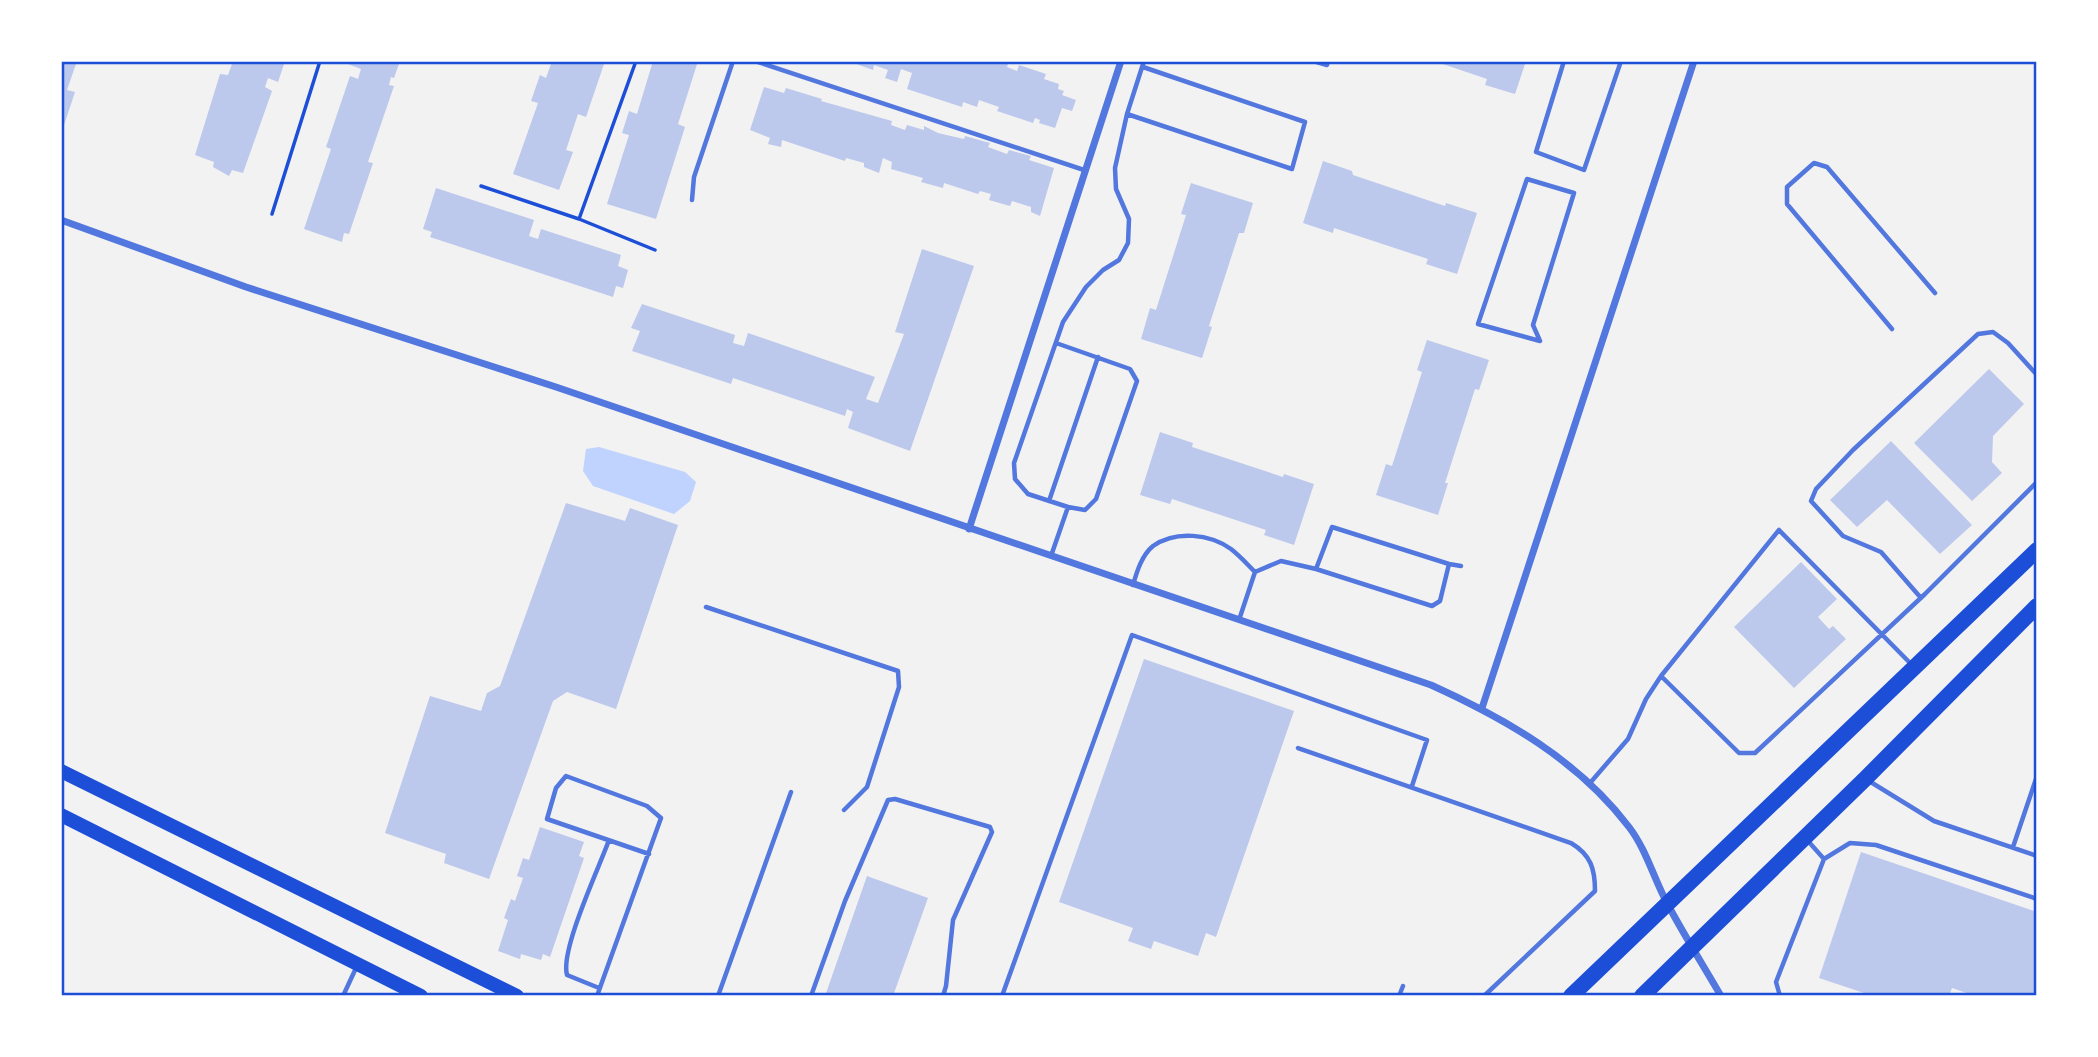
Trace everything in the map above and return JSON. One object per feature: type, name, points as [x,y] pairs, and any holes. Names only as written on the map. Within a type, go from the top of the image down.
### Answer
[{"type":"main road","points":[[1571,996],[2037,550]]},
{"type":"main road","points":[[1643,996],[2037,606]]},
{"type":"main road","points":[[61,771],[517,996]]},
{"type":"main road","points":[[61,815],[358,964],[399,991],[421,996]]},
{"type":"street","points":[[969,529],[1121,61]]},
{"type":"street","points":[[1482,708],[1694,61]]},
{"type":"street","points":[[61,220],[258,291],[565,390],[1431,685],[1482,708],[1559,756],[1590,783],[1631,829],[1667,903],[1721,996]]},
{"type":"lane","points":[[692,200],[694,177],[733,61]]},
{"type":"lane","points":[[755,61],[1084,170]]},
{"type":"lane","points":[[1314,61],[1327,65],[1328,61]]},
{"type":"lane","points":[[1564,61],[1536,152],[1584,170],[1621,61]]},
{"type":"lane","points":[[1056,343],[1130,369],[1137,381],[1096,499],[1085,510],[1028,494],[1015,480],[1014,463],[1063,322],[1086,287],[1103,270],[1119,260],[1128,243],[1129,219],[1116,189],[1116,157],[1127,114],[1143,64],[1305,122],[1292,169],[1127,114]]},
{"type":"lane","points":[[1892,330],[1787,204],[1787,187],[1814,163],[1827,167],[1935,293]]},
{"type":"lane","points":[[1527,179],[1574,193],[1533,326],[1540,341],[1478,324],[1527,179]]},
{"type":"lane","points":[[1921,598],[1881,552],[1843,536],[1822,515],[1811,501],[1816,489],[1853,450],[1978,334],[1993,332],[2008,343],[2037,375]]},
{"type":"lane","points":[[1049,501],[1098,357]]},
{"type":"lane","points":[[1661,676],[1739,753],[1755,753],[1921,598],[2037,482]]},
{"type":"lane","points":[[1051,556],[1068,507]]},
{"type":"lane","points":[[1316,569],[1332,527],[1461,566]]},
{"type":"lane","points":[[1590,783],[1629,739],[1646,699],[1661,676],[1779,530],[1914,667]]},
{"type":"lane","points":[[1133,584],[1140,564],[1153,547],[1176,536],[1198,536],[1229,548],[1255,572]]},
{"type":"lane","points":[[1239,620],[1255,572],[1281,561],[1316,569],[1432,606],[1440,601],[1449,564]]},
{"type":"lane","points":[[706,607],[898,671],[899,687],[867,787],[844,810]]},
{"type":"lane","points":[[1002,996],[1132,635],[1427,740],[1412,786]]},
{"type":"lane","points":[[1298,748],[1572,843],[1584,850],[1595,869],[1595,891],[1484,996]]},
{"type":"lane","points":[[597,996],[649,854],[661,818],[647,806],[566,776],[556,788],[547,819],[649,854]]},
{"type":"lane","points":[[2013,848],[2037,776]]},
{"type":"lane","points":[[1865,779],[1934,821],[2037,856]]},
{"type":"lane","points":[[718,996],[790,792]]},
{"type":"lane","points":[[811,996],[845,901],[888,800],[895,799],[990,827],[992,832],[953,920],[943,996]]},
{"type":"lane","points":[[1805,837],[1824,859]]},
{"type":"lane","points":[[600,988],[567,975],[564,966],[609,840]]},
{"type":"lane","points":[[1780,996],[1776,982],[1824,859],[1850,843],[1876,845],[2037,899]]},
{"type":"lane","points":[[343,996],[358,964]]},
{"type":"lane","points":[[1399,996],[1403,986]]},
{"type":"path","points":[[272,214],[320,61]]},
{"type":"path","points":[[579,219],[636,61]]},
{"type":"path","points":[[481,186],[579,219],[655,250]]},
{"type":"water","points":[[599,447],[685,472],[696,482],[690,501],[674,514],[593,486],[583,471],[586,449]]},
{"type":"building","points":[[61,61],[77,61],[67,90],[75,92],[62,131]]},
{"type":"building","points":[[226,61],[285,61],[278,82],[268,78],[265,87],[272,91],[243,173],[232,170],[229,176],[213,167],[214,162],[195,155],[220,74],[228,75],[232,64]]},
{"type":"building","points":[[400,61],[394,78],[391,77],[389,85],[394,86],[368,162],[373,163],[349,234],[344,233],[342,242],[304,229],[331,149],[326,147],[350,76],[358,79],[361,69],[345,63]]},
{"type":"building","points":[[552,61],[605,61],[586,117],[578,114],[566,150],[573,152],[559,190],[513,174],[538,103],[531,101],[540,75],[546,78]]},
{"type":"building","points":[[653,61],[698,61],[678,124],[685,127],[656,219],[607,204],[629,135],[622,133],[629,111],[637,114]]},
{"type":"building","points":[[848,61],[1009,61],[1007,67],[1017,71],[1019,65],[1046,74],[1044,79],[1059,84],[1058,89],[1064,91],[1062,95],[1076,100],[1072,111],[1062,108],[1055,128],[1039,123],[1040,120],[1035,118],[1033,123],[997,111],[999,107],[979,100],[977,107],[963,102],[962,107],[907,89],[912,73],[901,69],[897,82],[885,78],[888,70],[874,65],[873,70]]},
{"type":"building","points":[[1434,61],[1526,61],[1515,94],[1485,85],[1487,79]]},
{"type":"building","points":[[764,87],[784,93],[786,88],[892,121],[891,125],[905,130],[907,125],[924,130],[924,126],[938,133],[964,139],[965,136],[990,143],[988,147],[1007,154],[1009,150],[1031,156],[1029,160],[1054,168],[1040,216],[1031,212],[1031,207],[1012,201],[1010,206],[989,200],[991,194],[980,191],[978,194],[944,183],[943,188],[921,182],[923,178],[891,169],[892,162],[883,158],[879,173],[864,167],[864,163],[846,158],[845,161],[782,140],[781,147],[768,144],[770,138],[750,130]]},
{"type":"building","points":[[1323,161],[1352,171],[1353,175],[1445,206],[1446,203],[1477,213],[1457,274],[1426,264],[1428,259],[1334,228],[1333,233],[1303,223]]},
{"type":"building","points":[[1191,183],[1253,203],[1244,233],[1239,233],[1209,326],[1212,327],[1202,358],[1141,339],[1150,308],[1156,310],[1186,215],[1181,214]]},
{"type":"building","points":[[436,188],[534,220],[529,236],[538,239],[541,229],[621,255],[618,266],[628,270],[623,288],[616,286],[613,297],[430,237],[432,232],[423,229]]},
{"type":"building","points":[[922,249],[974,266],[910,451],[848,428],[853,412],[847,409],[845,416],[733,378],[731,384],[632,351],[640,331],[631,328],[642,304],[735,335],[733,343],[744,346],[748,333],[875,377],[866,399],[878,403],[904,334],[895,332]]},
{"type":"building","points":[[1427,340],[1489,360],[1479,390],[1475,389],[1445,483],[1448,483],[1438,515],[1376,495],[1386,464],[1392,466],[1422,372],[1417,370]]},
{"type":"building","points":[[1989,369],[2024,404],[1993,436],[1992,462],[2002,473],[1972,501],[1914,443]]},
{"type":"building","points":[[1160,432],[1193,443],[1192,447],[1283,477],[1284,474],[1314,484],[1294,545],[1264,535],[1266,530],[1172,499],[1170,504],[1140,495]]},
{"type":"building","points":[[1891,441],[1972,525],[1940,554],[1887,500],[1857,527],[1830,500]]},
{"type":"building","points":[[566,503],[625,521],[630,508],[678,525],[616,709],[567,692],[553,701],[489,879],[444,863],[446,854],[385,833],[430,696],[481,711],[487,693],[500,686]]},
{"type":"building","points":[[1801,562],[1837,599],[1818,617],[1829,629],[1833,626],[1846,639],[1794,688],[1734,627]]},
{"type":"building","points":[[1144,659],[1294,711],[1216,937],[1206,933],[1198,956],[1154,941],[1151,949],[1128,941],[1133,928],[1059,902]]},
{"type":"building","points":[[540,827],[584,842],[579,856],[584,858],[550,957],[543,954],[541,960],[521,954],[520,959],[498,951],[508,920],[504,918],[511,899],[515,901],[523,878],[517,876],[523,858],[529,860]]},
{"type":"building","points":[[1861,852],[2037,912],[2037,996],[1975,996],[1952,988],[1949,996],[1873,996],[1819,978]]},
{"type":"building","points":[[867,876],[928,898],[893,996],[825,996]]}]
